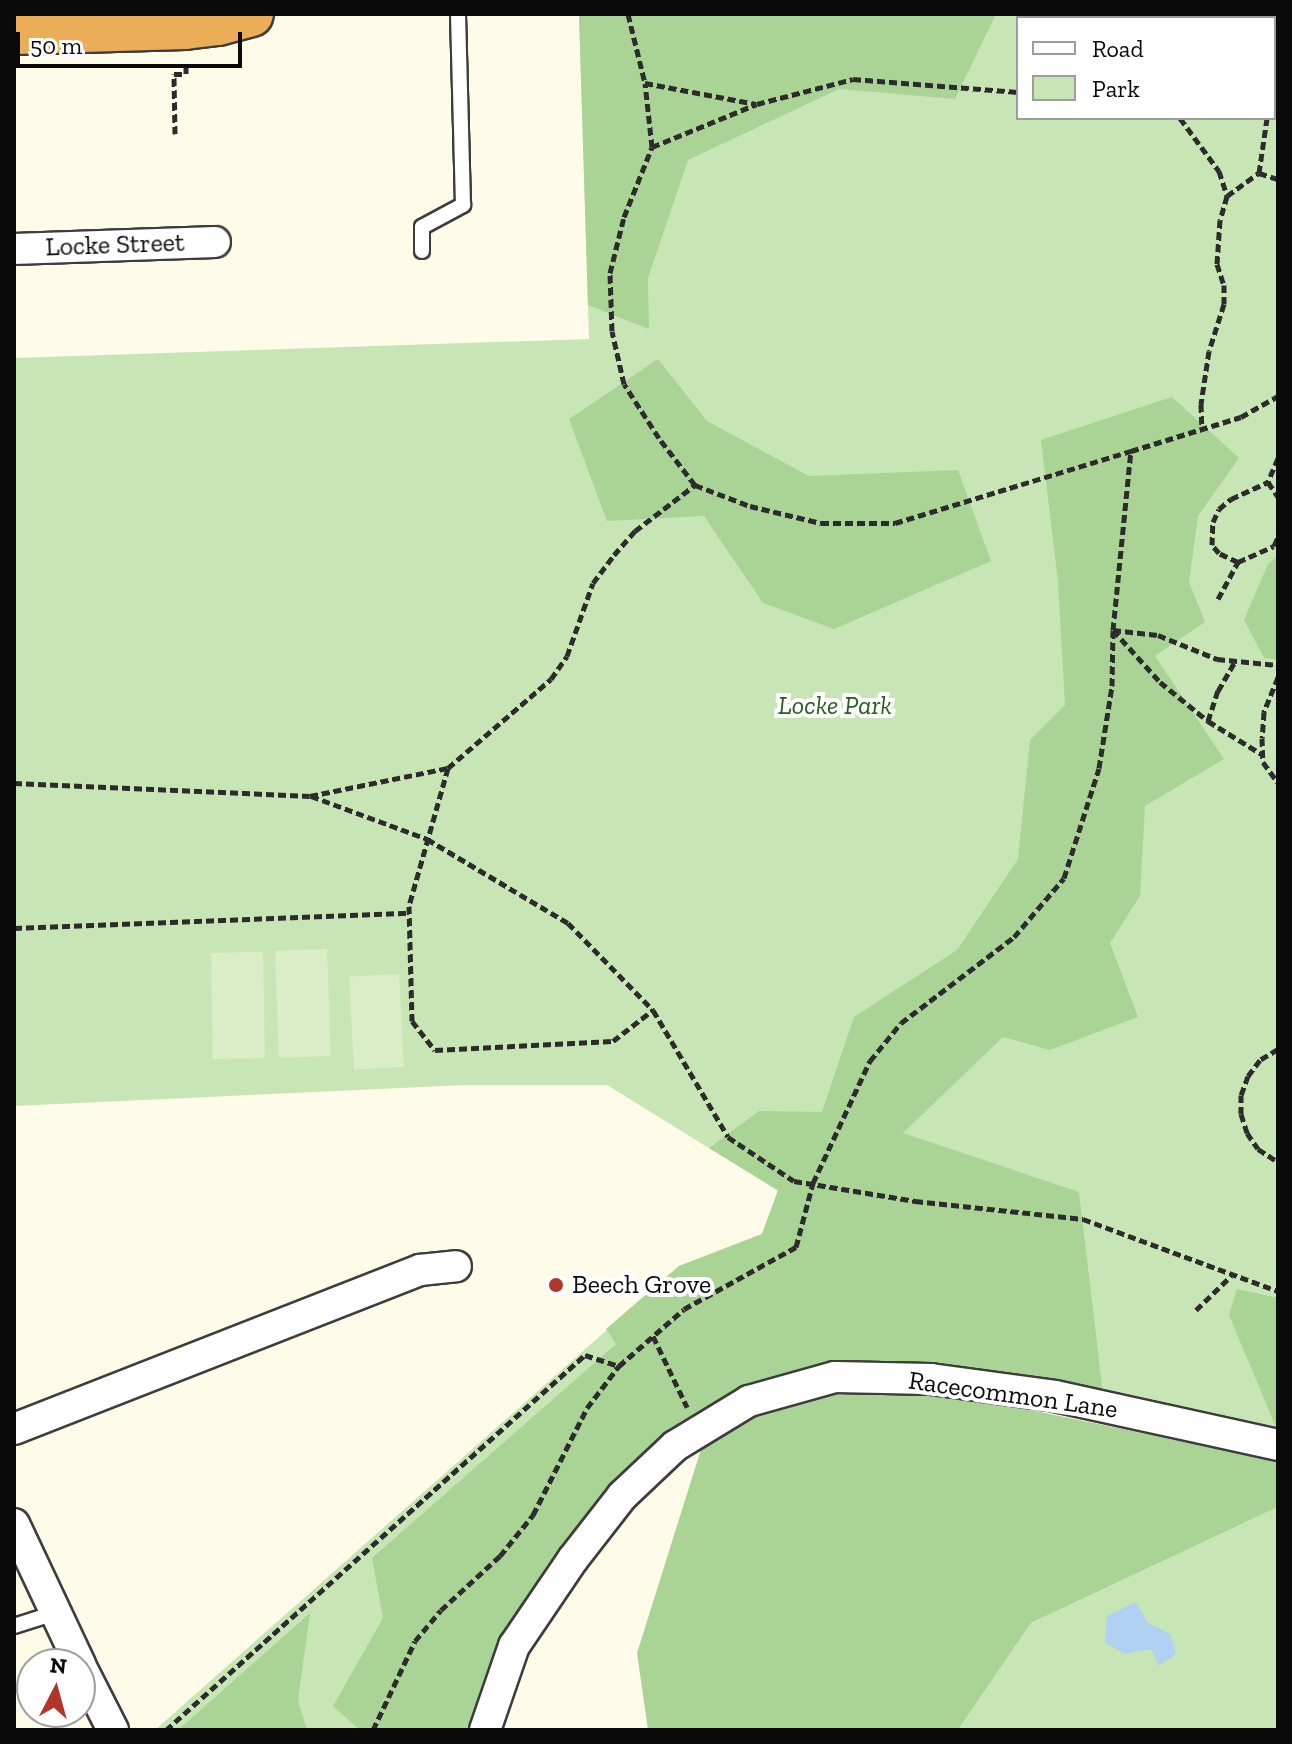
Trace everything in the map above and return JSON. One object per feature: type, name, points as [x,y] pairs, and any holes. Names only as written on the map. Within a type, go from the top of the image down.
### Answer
[{"type":"highway","points":[[14,32],[117,21],[185,27],[218,23],[251,14]]},
{"type":"street","name":"Locke Street","points":[[14,249],[215,242]]},
{"type":"street","points":[[14,1429],[420,1270],[456,1266]]},
{"type":"street","name":"Racecommon Lane","points":[[485,1730],[514,1646],[535,1612],[622,1496],[675,1446],[749,1401],[835,1377],[931,1379],[1055,1396],[1278,1445]]},
{"type":"street","points":[[14,1524],[72,1648]]},
{"type":"street","points":[[96,1702],[106,1726]]},
{"type":"lane","points":[[422,251],[422,227],[463,205],[458,14]]},
{"type":"lane","points":[[14,1626],[55,1613]]},
{"type":"path","points":[[628,14],[645,83],[652,147],[624,217],[610,273],[612,331],[624,384],[659,438],[695,485],[750,506],[821,523],[895,523],[1241,417],[1278,396]]},
{"type":"path","points":[[175,134],[174,74],[186,74],[185,27]]},
{"type":"path","points":[[652,147],[757,104],[853,79],[1016,92]]},
{"type":"path","points":[[645,83],[757,104]]},
{"type":"path","points":[[1181,120],[1219,171],[1227,196],[1220,220],[1217,264],[1224,285],[1224,304],[1209,351],[1201,404],[1202,429]]},
{"type":"path","points":[[1227,196],[1259,173],[1267,120]]},
{"type":"path","points":[[1259,173],[1278,179]]},
{"type":"path","points":[[373,1730],[415,1641],[441,1610],[500,1556],[533,1515],[587,1408],[619,1366],[684,1309],[796,1247],[813,1183],[870,1061],[901,1023],[1014,937],[1064,878],[1099,768],[1112,686],[1113,630],[1131,451]]},
{"type":"path","points":[[1238,562],[1219,553],[1212,545],[1213,522],[1219,509],[1231,499],[1268,482],[1278,458]]},
{"type":"path","points":[[1268,482],[1278,497]]},
{"type":"path","points":[[14,783],[310,796],[448,768],[551,679],[567,656],[593,583],[607,564],[635,531],[695,485]]},
{"type":"path","points":[[1218,599],[1238,562],[1276,545],[1278,537]]},
{"type":"path","points":[[1113,630],[1158,635],[1217,659],[1278,665]]},
{"type":"path","points":[[1113,630],[1160,682],[1208,721],[1263,755]]},
{"type":"path","points":[[1208,721],[1218,691],[1236,661]]},
{"type":"path","points":[[1278,677],[1264,712],[1263,755],[1271,777],[1278,783]]},
{"type":"path","points":[[448,768],[409,913],[412,1021],[435,1050],[613,1041],[653,1010]]},
{"type":"path","points":[[310,796],[427,839],[568,923],[653,1010],[728,1137],[794,1181],[915,1201],[1083,1219],[1139,1237],[1231,1276],[1278,1291]]},
{"type":"path","points":[[14,928],[409,913]]},
{"type":"path","points":[[1278,1049],[1260,1060],[1248,1076],[1241,1095],[1241,1114],[1247,1133],[1258,1149],[1278,1162]]},
{"type":"path","points":[[1196,1310],[1231,1276]]},
{"type":"path","points":[[653,1336],[699,1429]]},
{"type":"path","points":[[166,1730],[585,1355],[619,1366]]},
{"type":"green space","name":"Locke Park","points":[[579,14],[1278,14],[1278,1432],[931,1365],[806,1367],[692,1417],[654,1446],[475,1730],[155,1730],[679,1266],[762,1234],[778,1191],[607,1085],[465,1085],[14,1106],[14,358],[589,339]]},
{"type":"green space","points":[[579,14],[996,14],[955,99],[839,89],[688,160],[648,278],[649,329],[588,305]]},
{"type":"green space","points":[[658,359],[707,421],[809,476],[958,470],[991,561],[834,629],[763,603],[704,516],[607,521],[569,419]]},
{"type":"green space","points":[[1172,397],[1239,458],[1198,516],[1189,582],[1205,622],[1155,656],[1224,759],[1145,806],[1140,896],[1110,943],[1138,1017],[1050,1050],[1003,1037],[903,1133],[1079,1192],[1103,1394],[931,1365],[806,1367],[692,1417],[654,1446],[475,1730],[360,1730],[333,1706],[383,1618],[372,1558],[616,1344],[606,1329],[679,1266],[762,1234],[778,1190],[709,1148],[759,1111],[822,1112],[854,1017],[957,950],[1018,859],[1030,740],[1065,705],[1058,581],[1041,440]]},
{"type":"green space","points":[[1278,555],[1278,660],[1264,658],[1244,620],[1268,564]]},
{"type":"green space","points":[[327,949],[331,1056],[279,1058],[275,951]]},
{"type":"green space","points":[[263,952],[265,1058],[213,1059],[211,953]]},
{"type":"green space","points":[[399,974],[404,1067],[354,1069],[349,977]]},
{"type":"green space","points":[[1237,1289],[1278,1298],[1278,1432],[1229,1315]]},
{"type":"green space","points":[[934,1390],[1278,1461],[1278,1507],[1031,1623],[958,1730],[648,1730],[637,1653],[703,1443],[753,1417],[834,1392]]},
{"type":"green space","points":[[1278,1507],[1278,1730],[958,1730],[1031,1623]]},
{"type":"green space","points":[[310,1613],[298,1700],[307,1730],[178,1730]]},
{"type":"water","points":[[1136,1602],[1148,1623],[1170,1634],[1176,1654],[1159,1666],[1151,1649],[1125,1654],[1105,1643],[1107,1616]]},
{"type":"place","name":"Beech Grove","points":[[556,1285]]}]
